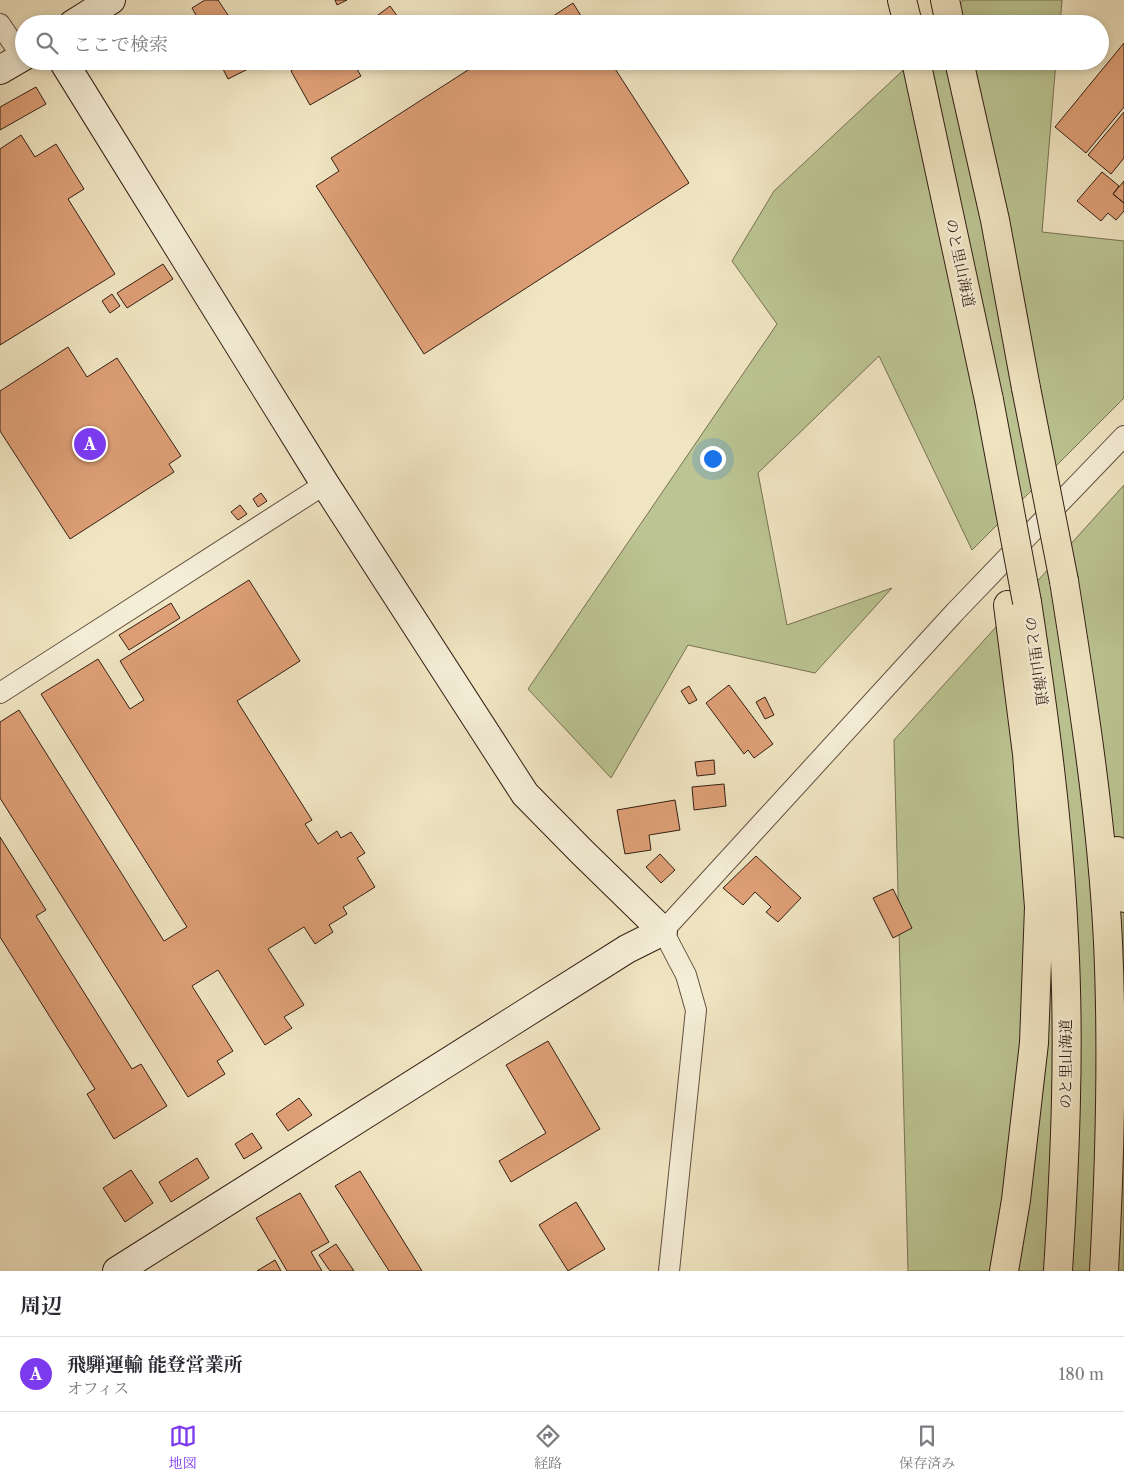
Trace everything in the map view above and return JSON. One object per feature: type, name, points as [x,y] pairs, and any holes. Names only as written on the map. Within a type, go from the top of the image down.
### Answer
[{"type":"highway","points":[[902,0],[906,15]]},
{"type":"highway","points":[[945,0],[948,15]]},
{"type":"highway","name":"のと里山海道","points":[[918,70],[1004,478],[1018,604],[1050,767],[1064,938],[1067,1105],[1058,1271]]},
{"type":"highway","points":[[961,70],[995,220],[1064,581],[1092,783],[1108,940],[1110,1105],[1104,1271]]},
{"type":"highway","points":[[1004,1271],[1016,1200],[1034,1043],[1038,907],[1018,604]]},
{"type":"highway","points":[[1073,639],[1114,831],[1124,898]]},
{"type":"street","points":[[87,15],[111,0]]},
{"type":"street","points":[[0,24],[15,61]]},
{"type":"street","points":[[69,70],[325,484],[525,794],[663,931],[686,975],[696,1010],[669,1271]]},
{"type":"street","points":[[117,1271],[627,949],[663,931],[955,612],[1124,436]]},
{"type":"street","points":[[0,693],[325,484]]},
{"type":"green space","points":[[963,0],[1062,0],[1061,15],[951,15]]},
{"type":"green space","points":[[903,70],[1055,70],[1042,232],[1124,241],[1124,398],[972,550],[879,356],[758,473],[787,625],[892,588],[815,673],[688,645],[611,778],[528,689],[777,324],[732,261],[774,191]]},
{"type":"green space","points":[[1124,485],[1124,1271],[908,1271],[894,740]]},
{"type":"building","points":[[205,0],[218,0],[228,15],[196,15],[192,8]]},
{"type":"building","points":[[335,0],[347,0],[337,5]]},
{"type":"building","points":[[573,3],[580,15],[555,15]]},
{"type":"building","points":[[390,6],[396,15],[378,15]]},
{"type":"building","points":[[1124,43],[1124,107],[1086,153],[1055,127],[1102,70],[1109,70],[1109,61]]},
{"type":"building","points":[[224,70],[246,70],[228,79]]},
{"type":"building","points":[[357,70],[361,76],[310,105],[291,71]]},
{"type":"building","points":[[468,70],[616,70],[689,183],[424,354],[316,186],[339,171],[331,158]]},
{"type":"building","points":[[36,87],[46,104],[0,130],[0,107]]},
{"type":"building","points":[[1124,112],[1124,158],[1111,174],[1088,155]]},
{"type":"building","points":[[21,135],[35,157],[56,144],[84,189],[68,199],[115,274],[0,345],[0,149]]},
{"type":"building","points":[[1102,172],[1119,186],[1113,194],[1124,203],[1124,211],[1116,220],[1108,213],[1101,221],[1077,201]]},
{"type":"building","points":[[1124,181],[1124,203],[1113,194]]},
{"type":"building","points":[[163,264],[173,279],[127,308],[117,293]]},
{"type":"building","points":[[112,294],[120,306],[110,313],[102,301]]},
{"type":"building","points":[[68,347],[87,377],[117,358],[181,456],[169,464],[174,472],[70,539],[0,431],[0,391]]},
{"type":"building","points":[[261,493],[267,501],[258,507],[253,499]]},
{"type":"building","points":[[240,505],[247,514],[238,520],[231,512]]},
{"type":"building","points":[[249,580],[300,661],[237,701],[312,820],[305,824],[318,844],[337,831],[341,838],[351,832],[365,853],[357,858],[375,887],[343,907],[347,914],[329,925],[333,932],[315,944],[304,927],[268,949],[304,1005],[284,1017],[292,1028],[265,1045],[218,970],[192,986],[233,1051],[217,1061],[225,1074],[188,1097],[0,798],[0,722],[19,710],[164,941],[187,927],[41,694],[98,659],[130,709],[144,700],[120,661]]},
{"type":"building","points":[[171,603],[180,618],[129,650],[119,635]]},
{"type":"building","points":[[729,685],[773,744],[754,758],[748,750],[744,754],[706,703]]},
{"type":"building","points":[[689,686],[697,700],[689,704],[681,691]]},
{"type":"building","points":[[765,697],[774,715],[765,719],[756,702]]},
{"type":"building","points":[[714,760],[715,774],[697,776],[695,762]]},
{"type":"building","points":[[724,784],[726,806],[694,810],[692,787]]},
{"type":"building","points":[[675,800],[680,830],[649,835],[651,850],[625,854],[617,810]]},
{"type":"building","points":[[0,837],[46,910],[36,916],[132,1069],[141,1064],[167,1106],[114,1139],[87,1094],[95,1089],[0,937]]},
{"type":"building","points":[[660,854],[675,870],[661,883],[646,867]]},
{"type":"building","points":[[756,856],[801,898],[778,922],[766,912],[771,907],[755,892],[743,905],[723,888]]},
{"type":"building","points":[[893,889],[912,928],[893,938],[873,898]]},
{"type":"building","points":[[548,1041],[600,1129],[511,1182],[499,1161],[546,1133],[506,1065]]},
{"type":"building","points":[[299,1098],[312,1115],[288,1131],[276,1114]]},
{"type":"building","points":[[252,1133],[262,1148],[244,1159],[235,1144]]},
{"type":"building","points":[[197,1158],[209,1178],[171,1202],[159,1182]]},
{"type":"building","points":[[131,1170],[153,1203],[125,1222],[103,1188]]},
{"type":"building","points":[[360,1171],[422,1271],[389,1271],[335,1186]]},
{"type":"building","points":[[300,1193],[329,1242],[311,1252],[322,1271],[287,1271],[256,1218]]},
{"type":"building","points":[[576,1202],[605,1249],[568,1271],[539,1225]]},
{"type":"building","points":[[336,1244],[354,1271],[330,1271],[319,1255]]},
{"type":"building","points":[[275,1260],[281,1271],[257,1271]]},
{"type":"place","name":"飛騨運輸 能登営業所","points":[[90,444]]}]
